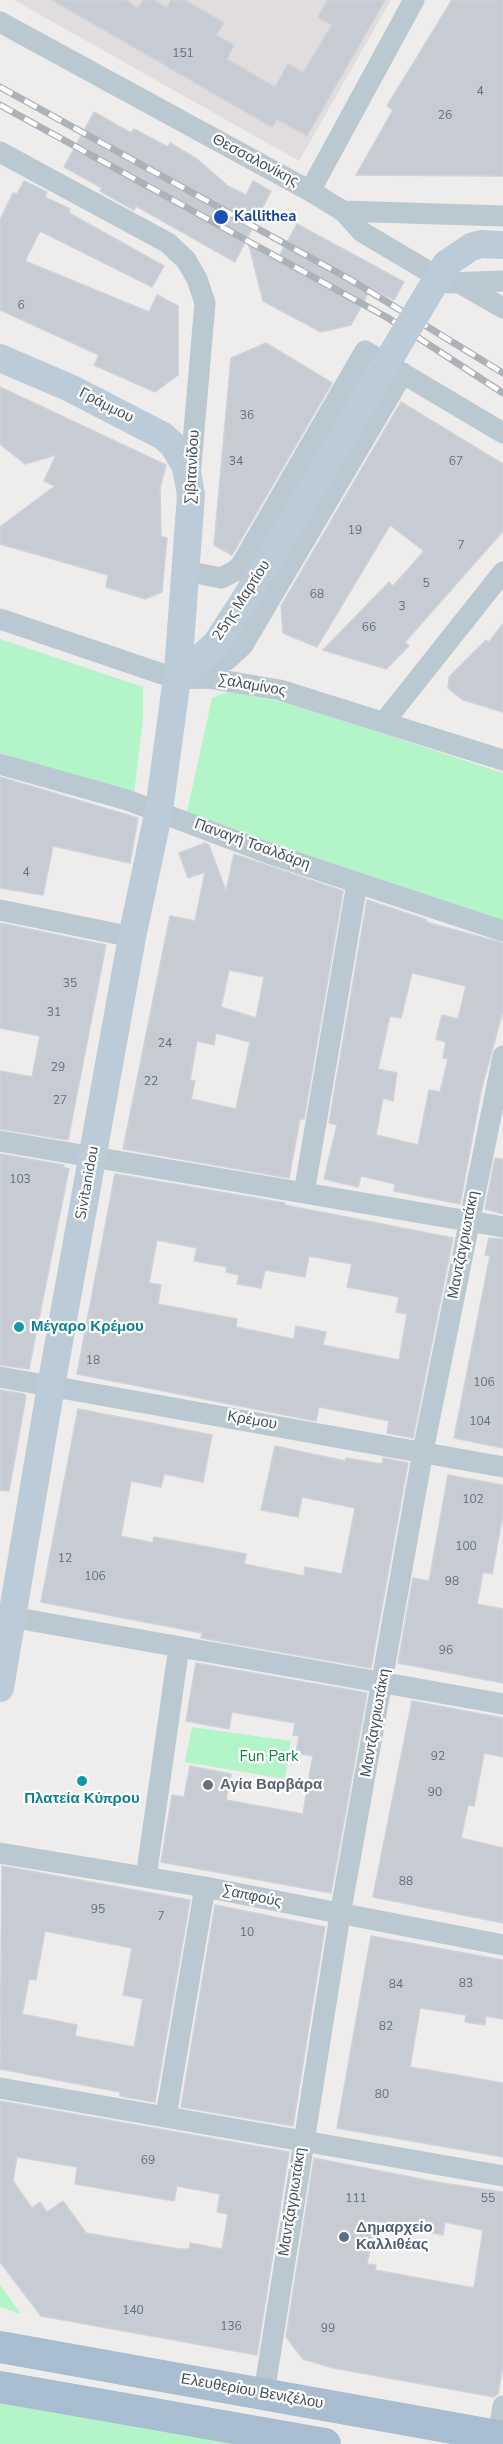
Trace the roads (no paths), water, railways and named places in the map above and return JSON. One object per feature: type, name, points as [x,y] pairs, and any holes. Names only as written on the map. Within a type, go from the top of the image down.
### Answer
[{"type":"main road","name":"25ης Μαρτίου","points":[[177,679],[216,644],[244,601],[446,264],[471,247],[481,244],[503,245]]},
{"type":"main road","name":"Γράμμου","points":[[0,358],[70,388],[153,429],[174,446],[190,479]]},
{"type":"main road","name":"Σιβιτανίδου","points":[[177,679],[186,571],[190,479]]},
{"type":"main road","name":"Sivitanidou","points":[[0,1688],[6,1616],[51,1386],[132,937],[159,810],[177,679]]},
{"type":"main road","name":"Ελευθερίου Βενιζέλου","points":[[0,2347],[500,2437]]},
{"type":"main road","points":[[0,2387],[269,2439],[324,2444]]},
{"type":"street","points":[[310,191],[414,0]]},
{"type":"street","name":"Θεσσαλονίκης","points":[[0,22],[310,191],[343,211],[362,232],[448,283],[461,284],[503,308]]},
{"type":"street","name":"Σιβιτανίδου","points":[[0,152],[168,243],[186,260],[197,279],[205,303],[190,479]]},
{"type":"street","points":[[343,211],[503,216]]},
{"type":"street","points":[[461,284],[503,281]]},
{"type":"street","name":"25ης Μαρτίου","points":[[177,679],[226,660],[243,645],[403,373],[365,351],[241,565],[229,575],[221,578],[186,571]]},
{"type":"street","points":[[403,373],[503,433]]},
{"type":"street","points":[[384,722],[503,572]]},
{"type":"street","name":"Σαλαμίνος","points":[[0,619],[177,679],[208,678],[255,685],[304,697],[503,760]]},
{"type":"street","name":"Παναγή Τσαλδάρη","points":[[0,764],[159,810],[268,853],[503,931]]},
{"type":"street","points":[[304,1193],[357,883]]},
{"type":"street","points":[[0,910],[132,937]]},
{"type":"street","name":"Μαντζαγριωτάκη","points":[[264,2393],[340,1915],[423,1451],[503,1056]]},
{"type":"street","points":[[0,1141],[503,1227]]},
{"type":"street","name":"Κρέμου","points":[[0,1377],[503,1467]]},
{"type":"street","points":[[6,1616],[503,1704]]},
{"type":"street","points":[[146,1877],[179,1647]]},
{"type":"street","name":"Σαπφούς","points":[[0,1853],[205,1887],[340,1915],[503,1944]]},
{"type":"street","points":[[166,2116],[205,1887]]},
{"type":"street","points":[[0,2088],[503,2176]]},
{"type":"street","points":[[500,2437],[503,2406]]},
{"type":"railway","points":[[0,87],[351,280],[503,373]]},
{"type":"railway","points":[[0,105],[388,318],[503,393]]},
{"type":"place","name":"Kallithea","points":[[221,217]]},
{"type":"place","name":"Μέγαρο Κρέμου","points":[[19,1327]]},
{"type":"place","name":"Πλατεία Κύπρου","points":[[82,1781]]},
{"type":"place","name":"Αγία Βαρβάρα","points":[[208,1785]]},
{"type":"place","name":"Δημαρχείο Καλλιθέας","points":[[344,2237]]},
{"type":"park label","name":"Fun Park","points":[[269,1757]]}]
